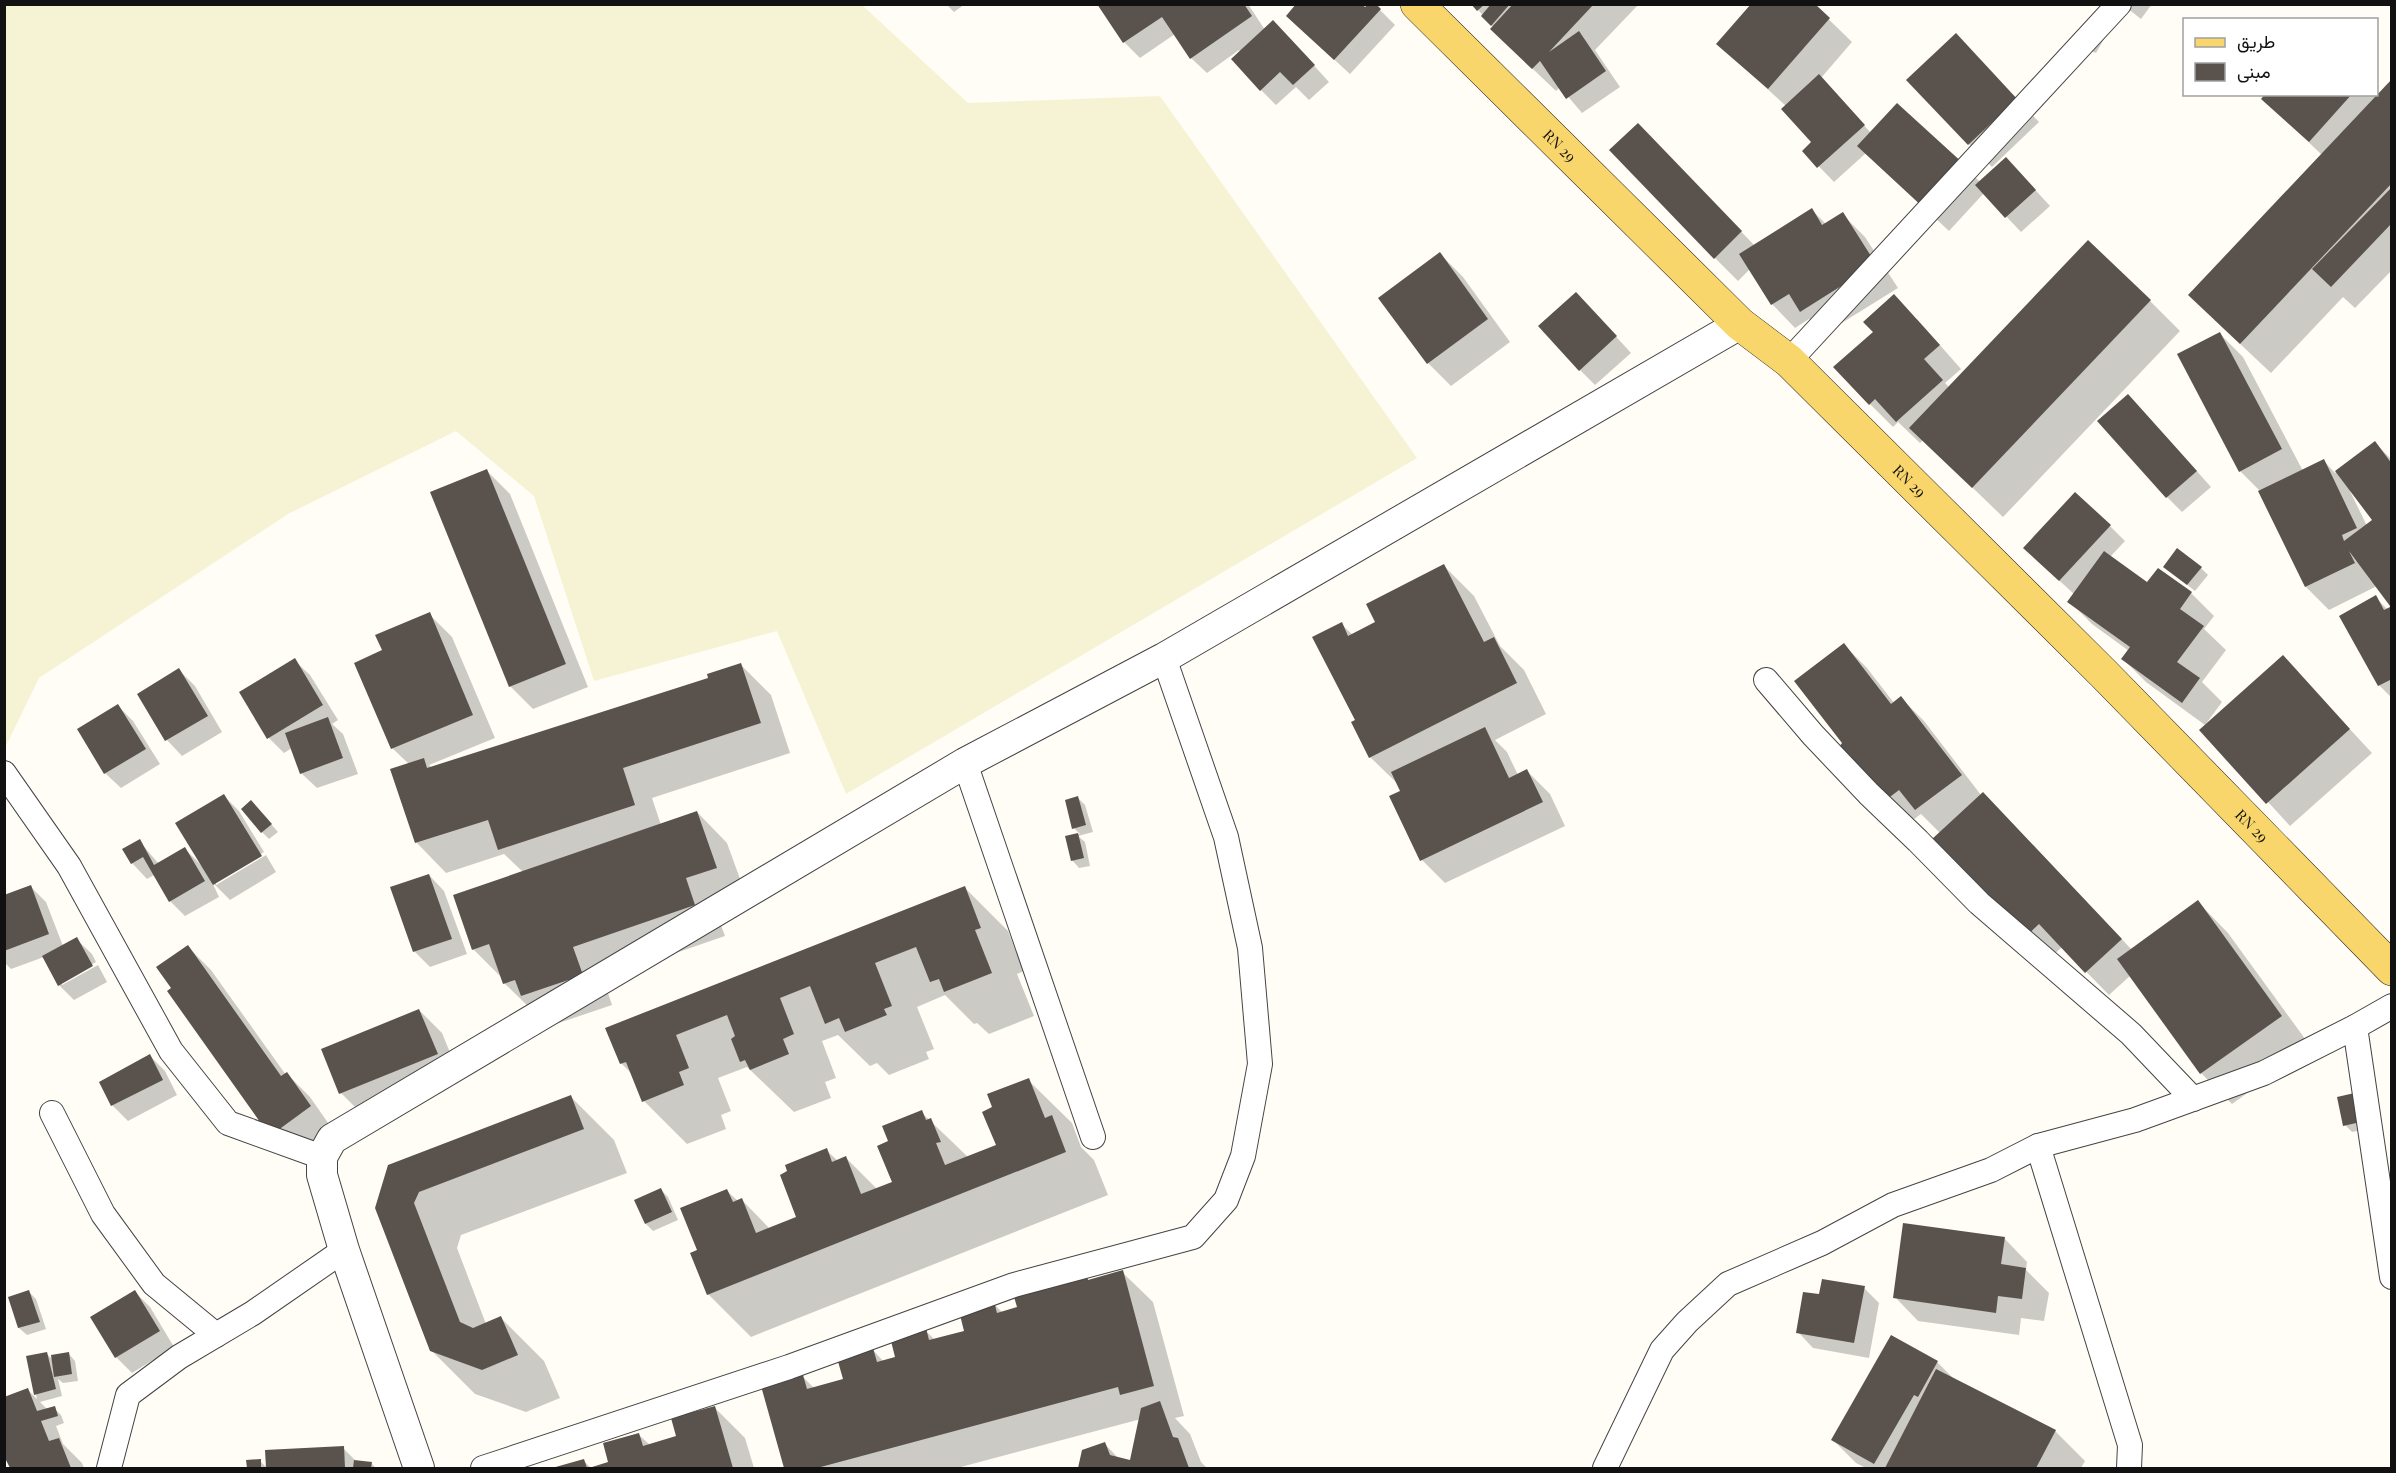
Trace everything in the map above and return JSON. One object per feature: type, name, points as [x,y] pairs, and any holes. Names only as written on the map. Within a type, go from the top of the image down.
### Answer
[{"type":"main road","name":"RN 29","points":[[1417,4],[1740,324],[1789,361],[2095,665],[2391,969]]},
{"type":"street","points":[[1789,361],[2118,4]]},
{"type":"street","points":[[419,1468],[344,1250],[322,1175],[322,1157],[332,1139],[964,763],[1164,658],[1740,324]]},
{"type":"street","points":[[483,1468],[789,1367],[1014,1285],[1193,1237],[1227,1200],[1243,1156],[1260,1064],[1250,948],[1227,837],[1164,658]]},
{"type":"street","points":[[1766,680],[1813,735],[1869,794],[1979,903],[2131,1034],[2193,1099]]},
{"type":"street","points":[[964,763],[1093,1137]]},
{"type":"street","points":[[4,773],[69,866],[171,1051],[228,1123],[322,1157]]},
{"type":"street","points":[[1605,1468],[1662,1350],[1686,1322],[1728,1284],[1822,1243],[1893,1204],[1991,1170],[2038,1146],[2135,1120],[2264,1073],[2391,1006]]},
{"type":"street","points":[[2355,1027],[2391,1277]]},
{"type":"street","points":[[52,1113],[103,1214],[154,1284],[216,1335]]},
{"type":"street","points":[[2038,1146],[2130,1445],[2129,1468]]},
{"type":"street","points":[[109,1468],[128,1395],[179,1357],[253,1313],[344,1250]]},
{"type":"shaded area","points":[[5,4],[862,5],[968,103],[1160,96],[1417,458],[846,794],[777,631],[594,681],[534,496],[456,431],[288,514],[39,678],[5,748]]},
{"type":"building","points":[[1097,4],[1244,4],[1252,16],[1190,59],[1162,17],[1123,43]]},
{"type":"building","points":[[1296,4],[1362,4],[1365,7],[1368,4],[1376,4],[1381,9],[1334,60],[1286,16]]},
{"type":"building","points":[[1471,4],[1485,4],[1477,11]]},
{"type":"building","points":[[1491,4],[1510,4],[1491,26],[1481,16]]},
{"type":"building","points":[[1513,4],[1594,4],[1549,52],[1579,31],[1606,71],[1566,99],[1540,61],[1532,69],[1490,29]]},
{"type":"building","points":[[1751,4],[1815,4],[1830,18],[1768,89],[1716,44]]},
{"type":"building","points":[[1273,20],[1315,65],[1293,85],[1280,72],[1260,91],[1231,59]]},
{"type":"building","points":[[1956,33],[2017,99],[1968,145],[1906,80]]},
{"type":"building","points":[[1819,74],[1865,125],[1817,168],[1802,151],[1811,142],[1781,109]]},
{"type":"building","points":[[2392,79],[2392,183],[2240,344],[2188,295]]},
{"type":"building","points":[[2263,96],[2350,96],[2309,142],[2261,99]]},
{"type":"building","points":[[1897,103],[1965,165],[1925,209],[1857,146]]},
{"type":"building","points":[[1638,123],[1742,231],[1714,259],[1609,150]]},
{"type":"building","points":[[2006,157],[2036,190],[2005,218],[1975,185]]},
{"type":"building","points":[[2392,187],[2392,223],[2331,287],[2312,269]]},
{"type":"building","points":[[1812,208],[1822,225],[1843,212],[1876,264],[1800,312],[1789,294],[1771,305],[1739,254]]},
{"type":"building","points":[[2088,240],[2151,300],[1972,488],[1909,428]]},
{"type":"building","points":[[1440,252],[1488,319],[1427,364],[1378,298]]},
{"type":"building","points":[[1576,292],[1617,336],[1579,371],[1538,326]]},
{"type":"building","points":[[1894,294],[1940,345],[1924,359],[1943,380],[1896,422],[1875,399],[1869,405],[1833,367],[1873,332],[1863,322]]},
{"type":"building","points":[[2220,332],[2282,449],[2239,472],[2177,354]]},
{"type":"building","points":[[2128,394],[2197,471],[2166,498],[2097,421]]},
{"type":"building","points":[[2375,441],[2392,464],[2390,606],[2349,551],[2355,563],[2305,587],[2258,491],[2324,459],[2357,528],[2342,535],[2344,541],[2372,520],[2335,471]]},
{"type":"building","points":[[487,469],[566,664],[509,687],[430,492]]},
{"type":"building","points":[[2075,492],[2111,525],[2059,581],[2023,548]]},
{"type":"building","points":[[2177,548],[2202,567],[2187,585],[2163,567]]},
{"type":"building","points":[[2104,551],[2147,582],[2158,568],[2192,592],[2180,609],[2204,626],[2177,662],[2200,678],[2182,703],[2121,659],[2130,647],[2067,602]]},
{"type":"building","points":[[1444,564],[1484,642],[1494,637],[1517,683],[1369,758],[1351,722],[1355,720],[1312,637],[1342,622],[1348,636],[1375,622],[1366,604]]},
{"type":"building","points":[[2376,595],[2384,610],[2392,606],[2392,679],[2378,686],[2339,616]]},
{"type":"building","points":[[430,612],[473,715],[391,749],[354,663],[382,650],[375,635]]},
{"type":"building","points":[[1844,643],[1891,704],[1901,696],[1962,775],[1915,810],[1899,790],[1882,803],[1839,747],[1842,743],[1794,681]]},
{"type":"building","points":[[2283,655],[2350,729],[2266,804],[2199,730]]},
{"type":"building","points":[[295,658],[323,705],[267,739],[239,692]]},
{"type":"building","points":[[741,663],[761,723],[623,768],[635,805],[498,850],[488,820],[415,843],[390,769],[424,758],[427,768],[708,678],[707,674]]},
{"type":"building","points":[[179,668],[208,716],[165,741],[137,694]]},
{"type":"building","points":[[118,704],[146,749],[104,774],[77,729]]},
{"type":"building","points":[[328,717],[343,758],[300,774],[285,733]]},
{"type":"building","points":[[1485,727],[1509,778],[1527,769],[1543,802],[1420,861],[1389,796],[1400,791],[1391,772]]},
{"type":"building","points":[[1983,792],[2122,939],[2085,973],[2039,924],[2023,939],[1931,840]]},
{"type":"building","points":[[224,794],[262,856],[213,885],[175,823]]},
{"type":"building","points":[[1078,796],[1086,825],[1072,829],[1065,800]]},
{"type":"building","points":[[251,800],[272,824],[261,833],[241,809]]},
{"type":"building","points":[[697,811],[717,868],[686,878],[695,905],[573,947],[583,975],[521,996],[515,980],[503,984],[489,944],[472,950],[453,895]]},
{"type":"building","points":[[1078,833],[1084,858],[1071,861],[1065,836]]},
{"type":"building","points":[[140,839],[154,865],[185,847],[205,881],[169,902],[143,857],[131,864],[122,849]]},
{"type":"building","points":[[429,874],[452,939],[413,952],[390,887]]},
{"type":"building","points":[[31,885],[49,934],[4,951],[4,895]]},
{"type":"building","points":[[965,886],[981,928],[975,930],[992,973],[944,992],[939,979],[930,982],[916,947],[875,963],[892,1006],[884,1009],[887,1015],[845,1032],[839,1018],[825,1024],[810,986],[780,998],[794,1034],[783,1039],[789,1054],[750,1070],[745,1060],[740,1062],[731,1039],[735,1036],[727,1015],[676,1035],[689,1068],[679,1072],[684,1085],[642,1102],[626,1062],[620,1064],[605,1028]]},
{"type":"building","points":[[2198,900],[2282,1016],[2200,1074],[2117,959]]},
{"type":"building","points":[[77,937],[93,966],[58,986],[42,956]]},
{"type":"building","points":[[188,945],[281,1076],[287,1072],[311,1106],[270,1136],[167,991],[171,988],[156,967]]},
{"type":"building","points":[[419,1009],[438,1054],[339,1094],[321,1049]]},
{"type":"building","points":[[150,1054],[163,1080],[111,1106],[99,1082]]},
{"type":"building","points":[[1029,1078],[1045,1118],[1052,1115],[1066,1152],[707,1295],[690,1253],[697,1250],[680,1208],[727,1189],[733,1202],[742,1198],[756,1233],[796,1217],[780,1175],[787,1171],[785,1165],[827,1148],[832,1162],[846,1156],[861,1194],[892,1182],[877,1146],[888,1141],[882,1126],[922,1110],[926,1120],[931,1118],[941,1142],[936,1143],[945,1165],[996,1145],[982,1112],[992,1107],[987,1094]]},
{"type":"building","points":[[2359,1092],[2365,1121],[2343,1126],[2337,1097]]},
{"type":"building","points":[[571,1095],[584,1129],[419,1192],[414,1203],[460,1322],[473,1328],[501,1316],[518,1355],[482,1370],[430,1351],[375,1208],[388,1165]]},
{"type":"building","points":[[661,1188],[672,1212],[645,1224],[634,1200]]},
{"type":"building","points":[[1903,1223],[2005,1237],[2001,1264],[2026,1268],[2022,1299],[1998,1296],[1996,1313],[1893,1298]]},
{"type":"building","points":[[1123,1270],[1154,1386],[1120,1395],[1118,1387],[817,1468],[784,1468],[761,1386],[803,1375],[807,1389],[843,1379],[837,1358],[873,1348],[877,1362],[895,1357],[890,1337],[926,1328],[929,1340],[964,1331],[959,1311],[994,1301],[997,1313],[1017,1307],[1012,1290],[1087,1276],[1088,1280]]},
{"type":"building","points":[[1822,1279],[1865,1286],[1854,1343],[1796,1333],[1803,1292],[1819,1294]]},
{"type":"building","points":[[29,1290],[40,1322],[18,1328],[8,1297]]},
{"type":"building","points":[[135,1290],[160,1331],[115,1358],[90,1317]]},
{"type":"building","points":[[1891,1335],[1938,1361],[1918,1397],[1914,1395],[1874,1464],[1831,1440]]},
{"type":"building","points":[[47,1352],[56,1389],[34,1395],[26,1356]]},
{"type":"building","points":[[69,1352],[72,1374],[54,1377],[51,1355]]},
{"type":"building","points":[[1936,1369],[2056,1430],[2036,1468],[1885,1468]]},
{"type":"building","points":[[28,1388],[37,1411],[55,1406],[58,1416],[41,1421],[49,1441],[59,1438],[71,1468],[10,1468],[4,1456],[4,1397]]},
{"type":"building","points":[[1160,1401],[1173,1437],[1178,1438],[1189,1468],[1078,1468],[1082,1450],[1105,1442],[1110,1455],[1130,1460],[1141,1408]]},
{"type":"building","points":[[715,1406],[733,1468],[589,1468],[608,1462],[603,1443],[639,1433],[643,1446],[676,1436],[671,1418]]},
{"type":"building","points":[[344,1446],[345,1468],[266,1468],[265,1450]]},
{"type":"building","points":[[261,1459],[261,1468],[247,1468],[246,1460]]},
{"type":"building","points":[[584,1459],[587,1468],[552,1468]]},
{"type":"building","points":[[354,1460],[372,1462],[371,1468],[353,1468]]}]
